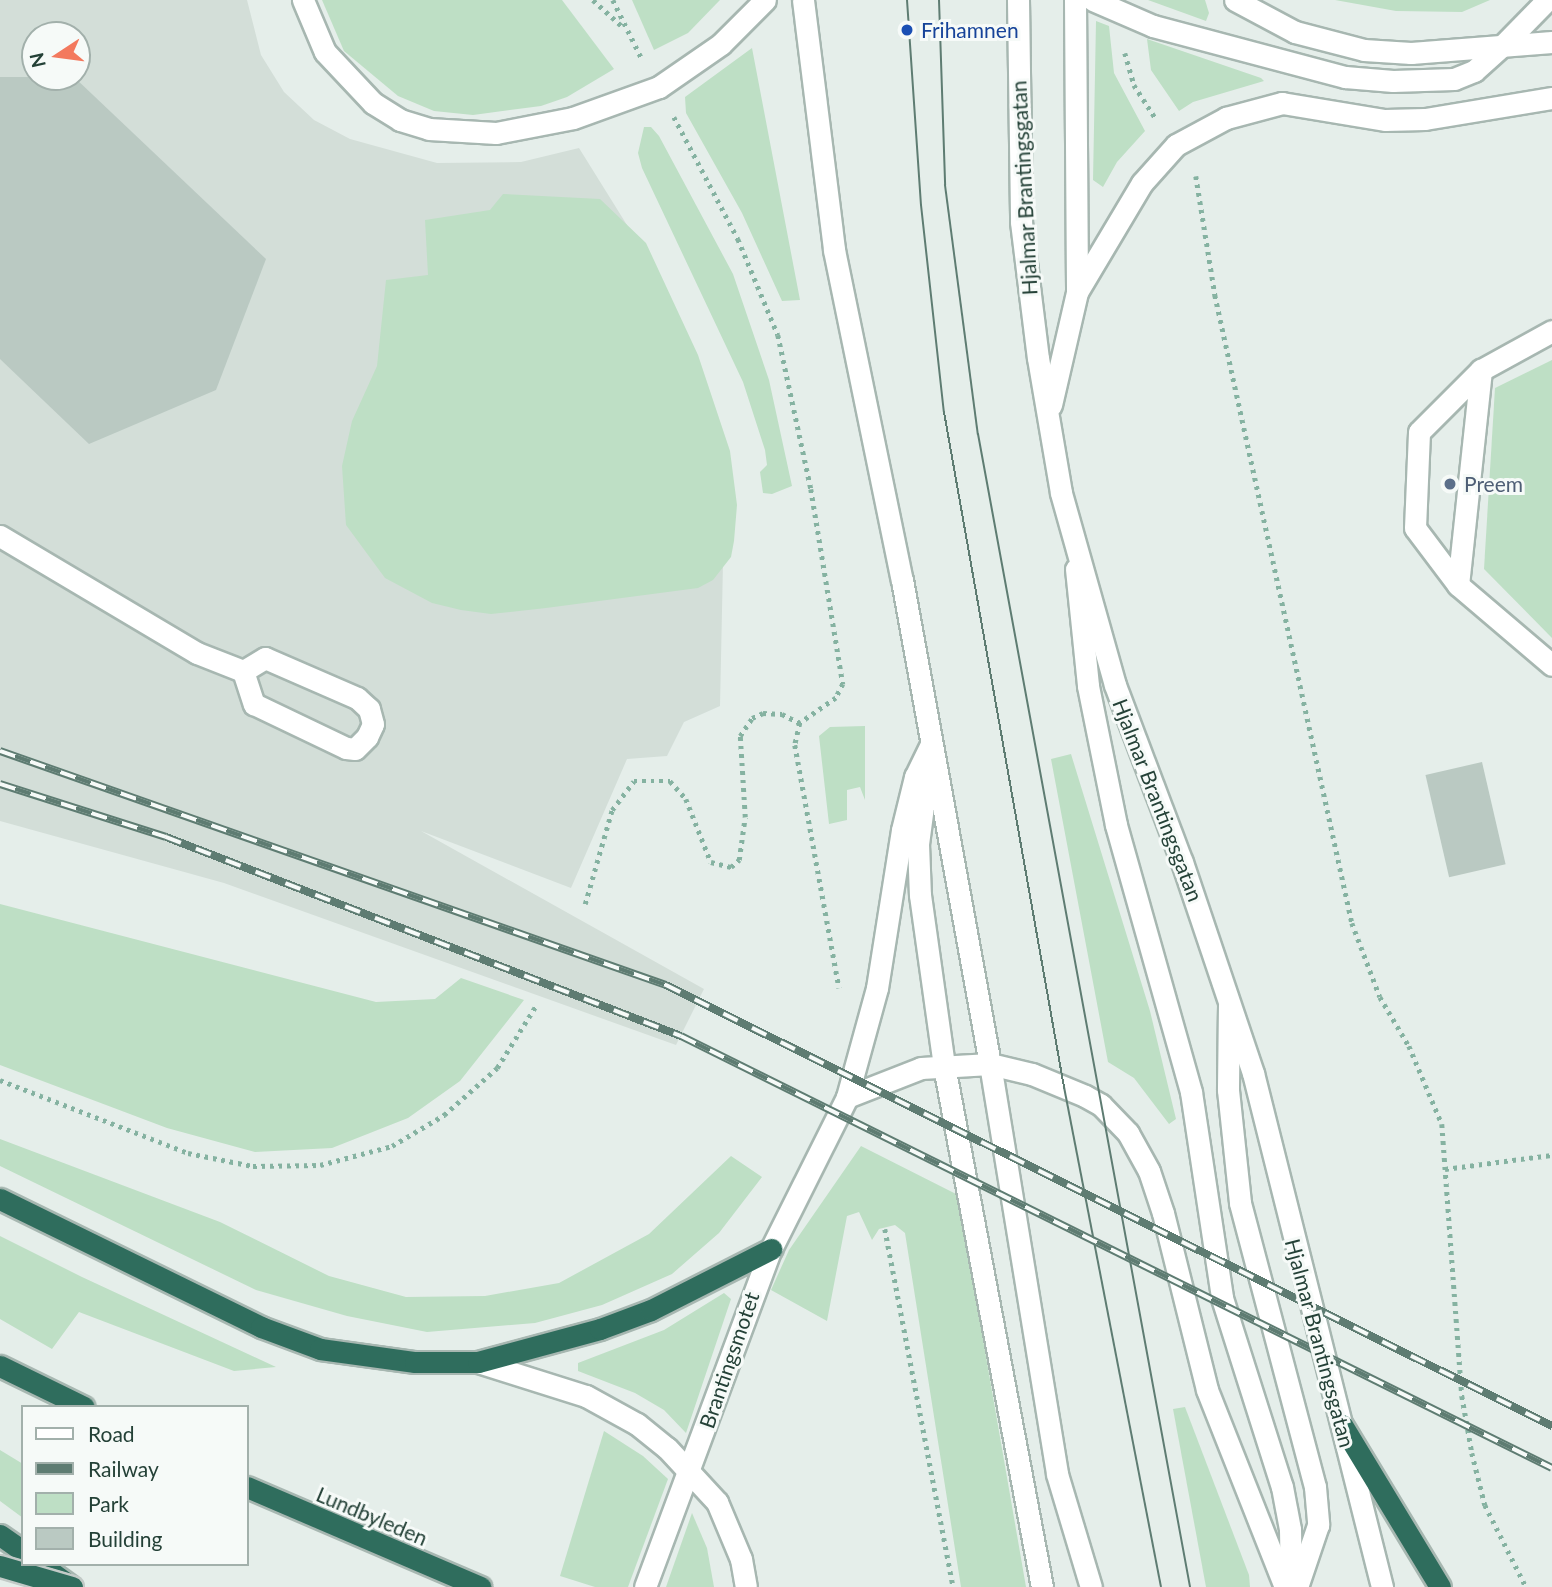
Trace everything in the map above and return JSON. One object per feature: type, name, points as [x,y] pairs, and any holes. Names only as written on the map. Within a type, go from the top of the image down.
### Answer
[{"type":"highway","points":[[0,1199],[261,1326],[320,1349],[379,1359],[478,1362],[639,1314],[771,1249]]},
{"type":"highway","points":[[0,1366],[80,1405]]},
{"type":"highway","points":[[1342,1425],[1440,1587]]},
{"type":"highway","name":"Lundbyleden","points":[[248,1486],[480,1587]]},
{"type":"highway","points":[[0,1535],[21,1550]]},
{"type":"highway","points":[[0,1566],[72,1587]]},
{"type":"highway","points":[[43,1566],[72,1587]]},
{"type":"main road","points":[[303,0],[325,52],[373,103],[400,120],[429,130],[496,133],[573,118],[659,87],[721,44],[765,0]]},
{"type":"main road","points":[[803,0],[834,250],[931,744],[990,1064],[1057,1474],[1091,1587]]},
{"type":"main road","name":"Hjalmar Brantingsgatan","points":[[1018,0],[1021,222],[1049,421],[1074,543],[1115,685],[1229,995],[1253,1073],[1382,1587]]},
{"type":"main road","points":[[1075,0],[1077,292]]},
{"type":"main road","points":[[1093,0],[1125,16],[1345,77],[1393,81],[1454,79],[1474,71],[1547,0]]},
{"type":"main road","points":[[1235,0],[1295,32],[1364,50],[1411,53],[1552,42]]},
{"type":"main road","points":[[1049,421],[1060,352],[1077,292],[1142,183],[1176,145],[1226,118],[1282,103],[1385,120],[1425,119],[1552,98]]},
{"type":"main road","points":[[1552,331],[1481,370],[1419,432],[1415,528],[1458,585],[1552,665]]},
{"type":"main road","points":[[1458,585],[1481,370]]},
{"type":"main road","points":[[0,536],[197,653],[243,671]]},
{"type":"main road","points":[[1074,543],[1088,686],[1116,825],[1191,1092],[1222,1298],[1282,1487],[1290,1529],[1291,1587]]},
{"type":"main road","points":[[265,658],[356,698],[369,709],[373,724],[367,737],[355,749],[346,748],[254,704],[243,671],[265,658]]},
{"type":"main road","points":[[931,744],[918,844],[919,895],[944,1066],[1042,1587]]},
{"type":"main road","points":[[771,1249],[847,1097],[877,988],[902,830],[915,777],[931,744]]},
{"type":"main road","points":[[1229,995],[1228,1090],[1240,1203],[1315,1488],[1318,1525],[1297,1587]]},
{"type":"main road","points":[[847,1097],[896,1076],[944,1066],[990,1064],[1032,1074],[1085,1096],[1101,1105],[1128,1133],[1149,1171],[1163,1213],[1207,1390],[1285,1587]]},
{"type":"main road","name":"Brantingsmotet","points":[[645,1587],[771,1249]]},
{"type":"main road","points":[[478,1362],[586,1396],[637,1423],[718,1502],[741,1559],[746,1587]]},
{"type":"path","points":[[593,0],[622,26]]},
{"type":"path","points":[[613,0],[622,26],[645,65]]},
{"type":"path","points":[[1125,16],[1126,59],[1134,85],[1199,182],[1215,295],[1352,923],[1380,997],[1429,1091],[1442,1125],[1461,1383],[1472,1452],[1485,1505],[1526,1587]]},
{"type":"path","points":[[674,117],[738,239],[778,335],[811,489],[843,684],[836,698],[800,723],[795,744],[841,999]]},
{"type":"path","points":[[585,904],[612,810],[634,781],[670,781],[686,799],[711,862],[731,867],[739,860],[745,817],[740,736],[752,718],[763,713],[782,713],[800,723]]},
{"type":"path","points":[[0,1080],[188,1153],[253,1166],[320,1164],[392,1146],[444,1115],[496,1068],[537,1004]]},
{"type":"path","points":[[1445,1169],[1552,1156]]},
{"type":"path","points":[[885,1229],[953,1587]]},
{"type":"shaded area","points":[[0,0],[247,0],[261,55],[284,92],[314,120],[350,139],[437,163],[521,162],[579,148],[655,270],[723,563],[720,706],[684,722],[667,756],[627,759],[571,888],[421,831],[704,989],[676,1045],[224,883],[0,821]]},
{"type":"green space","points":[[322,0],[562,0],[614,69],[567,97],[541,106],[473,115],[434,111],[398,96],[344,51]]},
{"type":"green space","points":[[632,0],[720,0],[688,33],[654,50]]},
{"type":"green space","points":[[1148,0],[1205,0],[1209,13],[1206,21]]},
{"type":"green space","points":[[1335,0],[1490,0],[1462,12],[1396,11]]},
{"type":"green space","points":[[1096,21],[1109,26],[1114,73],[1145,131],[1117,162],[1103,187],[1093,180]]},
{"type":"green space","points":[[1147,39],[1264,81],[1193,102],[1179,111],[1151,70]]},
{"type":"green space","points":[[752,48],[800,300],[782,301],[742,213],[686,113],[685,97]]},
{"type":"green space","points":[[644,127],[651,127],[659,136],[733,274],[769,380],[792,486],[772,494],[763,493],[760,472],[767,465],[765,450],[743,382],[642,168],[638,153]]},
{"type":"green space","points":[[503,194],[600,199],[646,243],[698,355],[730,451],[737,505],[731,557],[713,580],[698,588],[491,614],[461,610],[432,603],[385,578],[346,525],[342,466],[352,421],[377,366],[386,280],[428,275],[425,220],[490,210]]},
{"type":"green space","points":[[1552,360],[1552,638],[1484,569],[1495,388]]},
{"type":"green space","points":[[865,726],[865,800],[860,787],[847,790],[847,820],[829,824],[819,736],[830,727]]},
{"type":"green space","points":[[1071,754],[1150,1011],[1176,1119],[1169,1124],[1134,1078],[1108,1062],[1051,759]]},
{"type":"green space","points":[[0,904],[376,1002],[435,999],[461,978],[524,1000],[460,1081],[408,1118],[332,1148],[255,1152],[167,1128],[0,1065]]},
{"type":"green space","points":[[0,1139],[220,1222],[329,1276],[406,1297],[485,1296],[559,1283],[649,1234],[731,1156],[762,1177],[719,1233],[672,1274],[602,1305],[535,1323],[427,1332],[347,1316],[256,1290],[0,1166]]},
{"type":"green space","points":[[861,1146],[958,1195],[1026,1587],[961,1587],[905,1233],[895,1225],[879,1229],[872,1240],[859,1212],[847,1216],[827,1321],[771,1290],[789,1250]]},
{"type":"green space","points":[[0,1236],[276,1367],[234,1371],[79,1312],[52,1349],[0,1319]]},
{"type":"green space","points":[[724,1293],[731,1299],[686,1433],[664,1410],[635,1393],[578,1371],[578,1363],[664,1330]]},
{"type":"green space","points":[[1185,1407],[1249,1575],[1250,1587],[1206,1587],[1173,1409]]},
{"type":"green space","points":[[604,1431],[643,1456],[668,1479],[628,1587],[595,1587],[560,1576]]},
{"type":"green space","points":[[0,1450],[21,1463],[21,1517],[0,1501]]},
{"type":"green space","points":[[692,1513],[707,1548],[714,1587],[666,1587]]},
{"type":"building","points":[[0,77],[21,77],[21,91],[89,91],[266,259],[216,390],[89,444],[0,359]]},
{"type":"building","points":[[1482,762],[1506,864],[1449,877],[1425,775]]},
{"type":"tram line","points":[[907,0],[921,205],[944,412],[1064,1087],[1161,1587]]},
{"type":"tram line","points":[[939,0],[945,185],[978,434],[1190,1587]]},
{"type":"railway","points":[[0,751],[666,985],[1552,1426]]},
{"type":"railway","points":[[0,784],[166,837],[681,1036],[1552,1468]]},
{"type":"place","name":"Frihamnen","points":[[907,30]]},
{"type":"place","name":"Preem","points":[[1450,484]]}]
